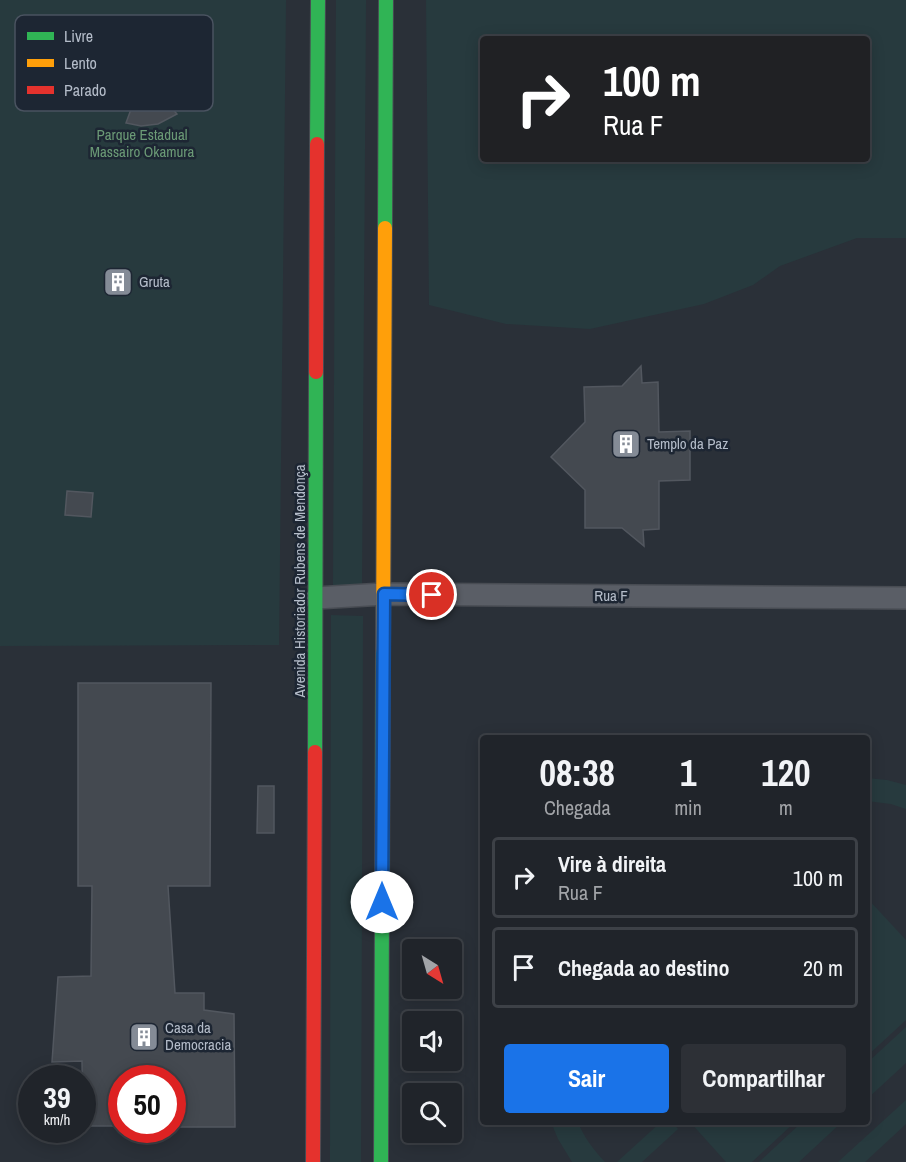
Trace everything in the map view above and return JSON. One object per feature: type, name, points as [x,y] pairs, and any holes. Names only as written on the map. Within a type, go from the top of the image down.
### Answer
[{"type":"main road","name":"Avenida Historiador Rubens de Mendonça","points":[[313,1162],[318,0]]},
{"type":"main road","points":[[381,1162],[386,0]]},
{"type":"street","name":"Rua F","points":[[316,598],[384,594],[906,598]]},
{"type":"green space","name":"Parque Estadual Massairo Okamura","points":[[0,0],[286,0],[279,645],[0,646]]},
{"type":"green space","points":[[336,0],[366,0],[362,584],[333,586]]},
{"type":"green space","points":[[426,0],[906,0],[906,238],[857,238],[780,266],[753,285],[704,304],[590,329],[506,324],[429,305]]},
{"type":"green space","points":[[331,615],[363,616],[361,1162],[330,1162]]},
{"type":"green space","points":[[870,778],[906,785],[906,809],[870,801]]},
{"type":"green space","points":[[870,901],[906,940],[906,1020],[870,1053]]},
{"type":"green space","points":[[906,1027],[906,1063],[870,1096],[870,1060]]},
{"type":"green space","points":[[906,1100],[906,1124],[865,1162],[838,1162]]},
{"type":"green space","points":[[552,1125],[579,1125],[590,1144],[605,1162],[572,1162]]},
{"type":"green space","points":[[658,1125],[675,1125],[678,1129],[642,1162],[617,1162]]},
{"type":"green space","points":[[693,1125],[792,1125],[752,1162],[726,1162]]},
{"type":"green space","points":[[799,1125],[839,1125],[799,1162],[759,1162]]},
{"type":"building","points":[[130,111],[174,111],[177,114],[158,124],[141,126],[126,123]]},
{"type":"building","name":"Gruta","points":[[109,273],[127,274],[127,291],[109,291]]},
{"type":"building","name":"Templo da Paz","points":[[641,366],[642,383],[658,382],[659,432],[690,431],[690,480],[659,481],[659,529],[643,530],[644,546],[622,528],[585,528],[585,490],[551,457],[585,422],[584,387],[622,386]]},
{"type":"building","points":[[67,491],[93,493],[91,517],[65,515]]},
{"type":"building","points":[[78,683],[211,683],[210,886],[168,886],[175,993],[204,993],[204,1010],[234,1014],[235,1127],[186,1127],[186,1065],[108,1065],[108,1126],[96,1126],[96,1065],[82,1065],[82,1061],[52,1062],[58,977],[91,976],[92,886],[78,886]]},
{"type":"building","points":[[258,786],[274,786],[274,833],[257,833]]},
{"type":"traffic: fast","points":[[317,144],[318,0]]},
{"type":"traffic: fast","points":[[385,228],[386,0]]},
{"type":"traffic: fast","points":[[315,752],[316,372]]},
{"type":"traffic: fast","points":[[381,1162],[383,649]]},
{"type":"traffic: slow","points":[[383,649],[385,228]]},
{"type":"traffic: jam","points":[[316,372],[317,144]]},
{"type":"traffic: jam","points":[[313,1162],[315,752]]},
{"type":"place","name":"Gruta","points":[[118,282]]},
{"type":"place","name":"Templo da Paz","points":[[626,444]]},
{"type":"place","name":"Casa da Democracia","points":[[144,1037]]},
{"type":"route","points":[[382,902],[384,594],[432,595]]}]
